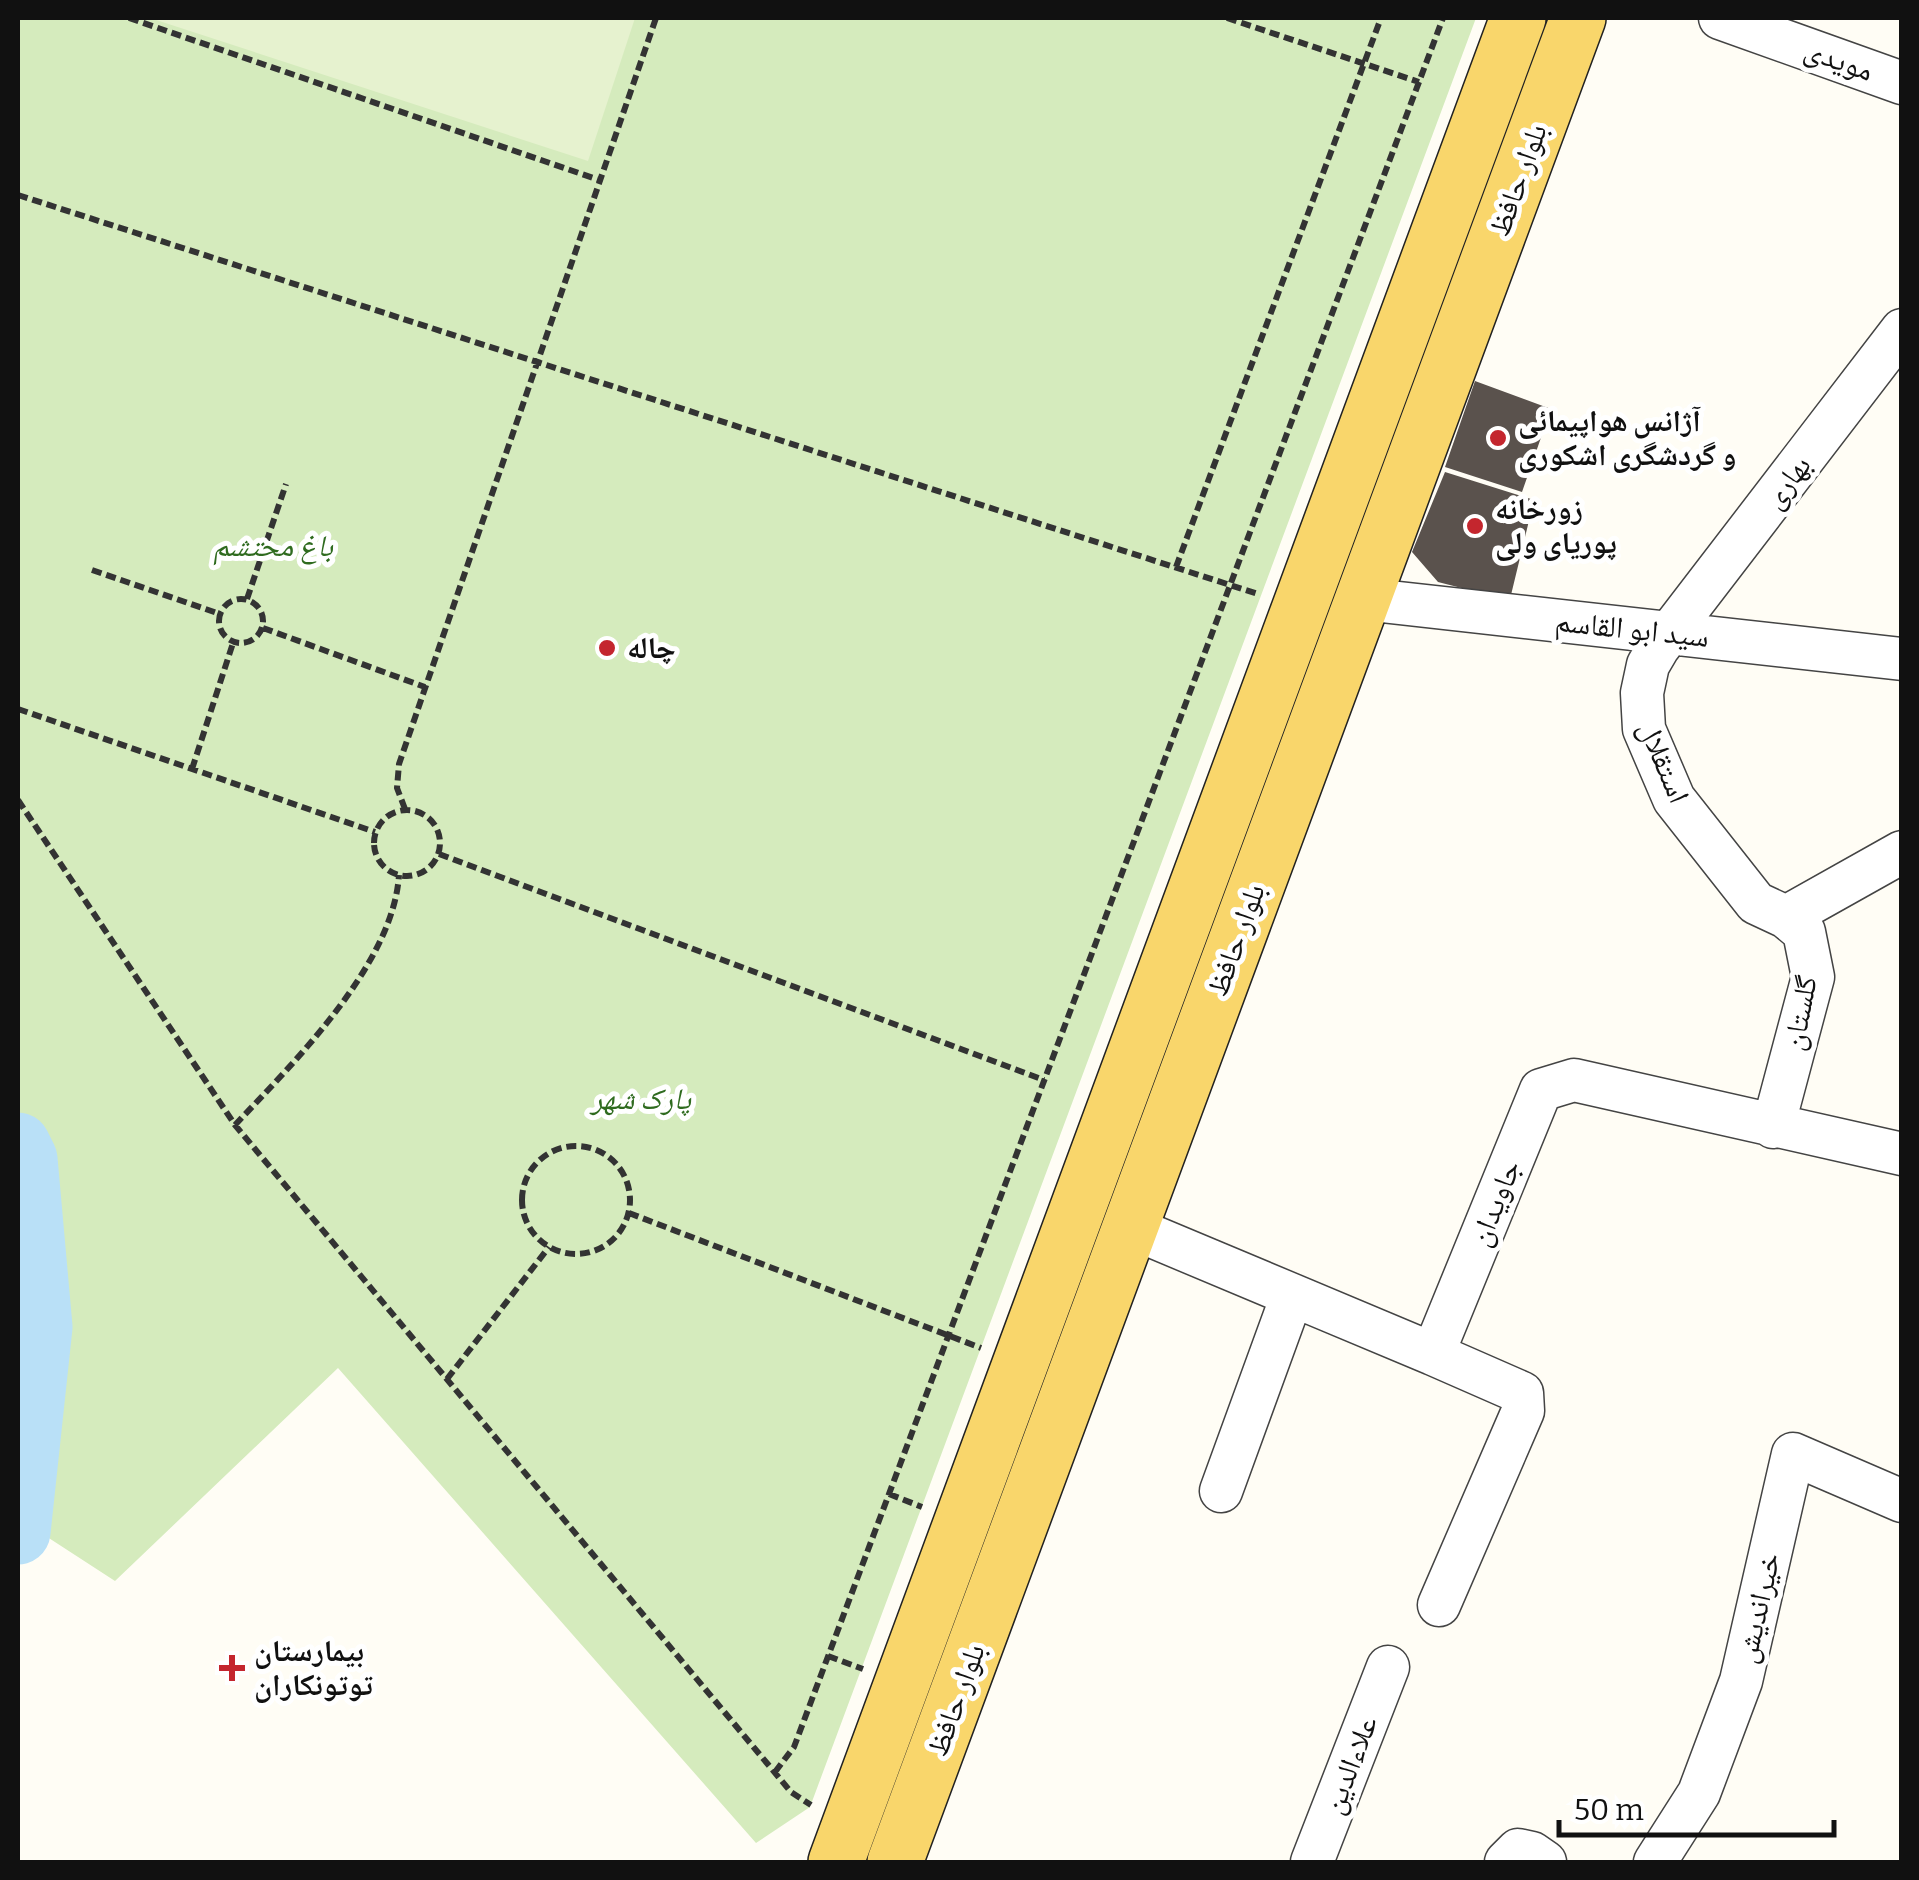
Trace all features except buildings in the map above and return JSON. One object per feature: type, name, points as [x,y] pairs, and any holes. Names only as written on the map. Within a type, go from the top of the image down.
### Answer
[{"type":"main road","name":"بلوار حافظ","points":[[843,1845],[1291,592],[1518,18]]},
{"type":"main road","name":"بلوار حافظ","points":[[895,1862],[1578,18]]},
{"type":"main road","points":[[1291,592],[1362,599]]},
{"type":"street","name":"مویدی","points":[[1720,18],[1902,83]]},
{"type":"street","name":"بهاری","points":[[1673,633],[1902,330]]},
{"type":"street","name":"سید ابو القاسم","points":[[1362,599],[1902,659]]},
{"type":"street","name":"استقلال","points":[[1673,633],[1648,665],[1642,693],[1644,729],[1674,799],[1756,902],[1786,917]]},
{"type":"street","points":[[1786,917],[1902,852]]},
{"type":"street","name":"گلستان","points":[[1773,1127],[1813,977],[1804,932],[1786,917]]},
{"type":"street","name":"جاویدان","points":[[1433,1354],[1541,1090],[1574,1080],[1902,1154]]},
{"type":"street","points":[[1130,1227],[1522,1393],[1523,1410],[1439,1606]]},
{"type":"street","points":[[1221,1491],[1292,1296]]},
{"type":"street","name":"خیراندیش","points":[[1655,1862],[1699,1793],[1741,1681],[1793,1454],[1902,1502]]},
{"type":"street","name":"علاءالدین","points":[[1312,1862],[1388,1668]]},
{"type":"path","points":[[130,18],[599,180]]},
{"type":"path","points":[[405,809],[397,788],[399,764],[656,18]]},
{"type":"path","points":[[1228,18],[1419,82]]},
{"type":"path","points":[[1176,568],[1381,18]]},
{"type":"path","points":[[775,1772],[794,1747],[1443,18]]},
{"type":"path","points":[[18,194],[1230,585],[1291,592]]},
{"type":"path","points":[[247,599],[286,484]]},
{"type":"path","points":[[92,570],[220,614]]},
{"type":"path","points":[[247,599],[261,611],[263,628],[251,642],[234,643],[221,631],[220,614],[230,601],[247,599]]},
{"type":"path","points":[[263,628],[425,687]]},
{"type":"path","points":[[192,769],[234,643]]},
{"type":"path","points":[[18,709],[375,832]]},
{"type":"path","points":[[18,800],[235,1126],[790,1792],[843,1845]]},
{"type":"path","points":[[405,809],[418,811],[438,828],[439,854],[423,872],[399,875],[378,859],[375,832],[392,812],[405,809]]},
{"type":"path","points":[[439,854],[1044,1080]]},
{"type":"path","points":[[235,1126],[336,1016],[390,917],[399,875]]},
{"type":"path","points":[[573,1145],[594,1148],[611,1158],[627,1183],[629,1212],[620,1231],[588,1253],[568,1254],[548,1247],[534,1234],[521,1197],[537,1161],[554,1150],[573,1145]]},
{"type":"path","points":[[629,1212],[991,1352]]},
{"type":"path","points":[[446,1379],[548,1247]]},
{"type":"path","points":[[889,1494],[933,1512]]},
{"type":"path","points":[[828,1656],[873,1673]]},
{"type":"green space","name":"پارک شهر","points":[[18,18],[1476,18],[810,1807],[756,1843],[338,1368],[115,1581],[18,1518]]},
{"type":"green space","points":[[150,18],[635,18],[588,161]]},
{"type":"waterway","points":[[18,1145],[25,1159],[40,1327],[18,1532]]},
{"type":"place","name":"آژانس هواپیمائی و گردشگری اشکوری","points":[[1498,438]]},
{"type":"place","name":"زورخانه پوریای ولی","points":[[1475,526]]},
{"type":"place","name":"چاله","points":[[607,648]]},
{"type":"place","name":"بیمارستان توتونکاران","points":[[232,1668]]},
{"type":"park label","name":"باغ محتشم","points":[[273,546]]}]
